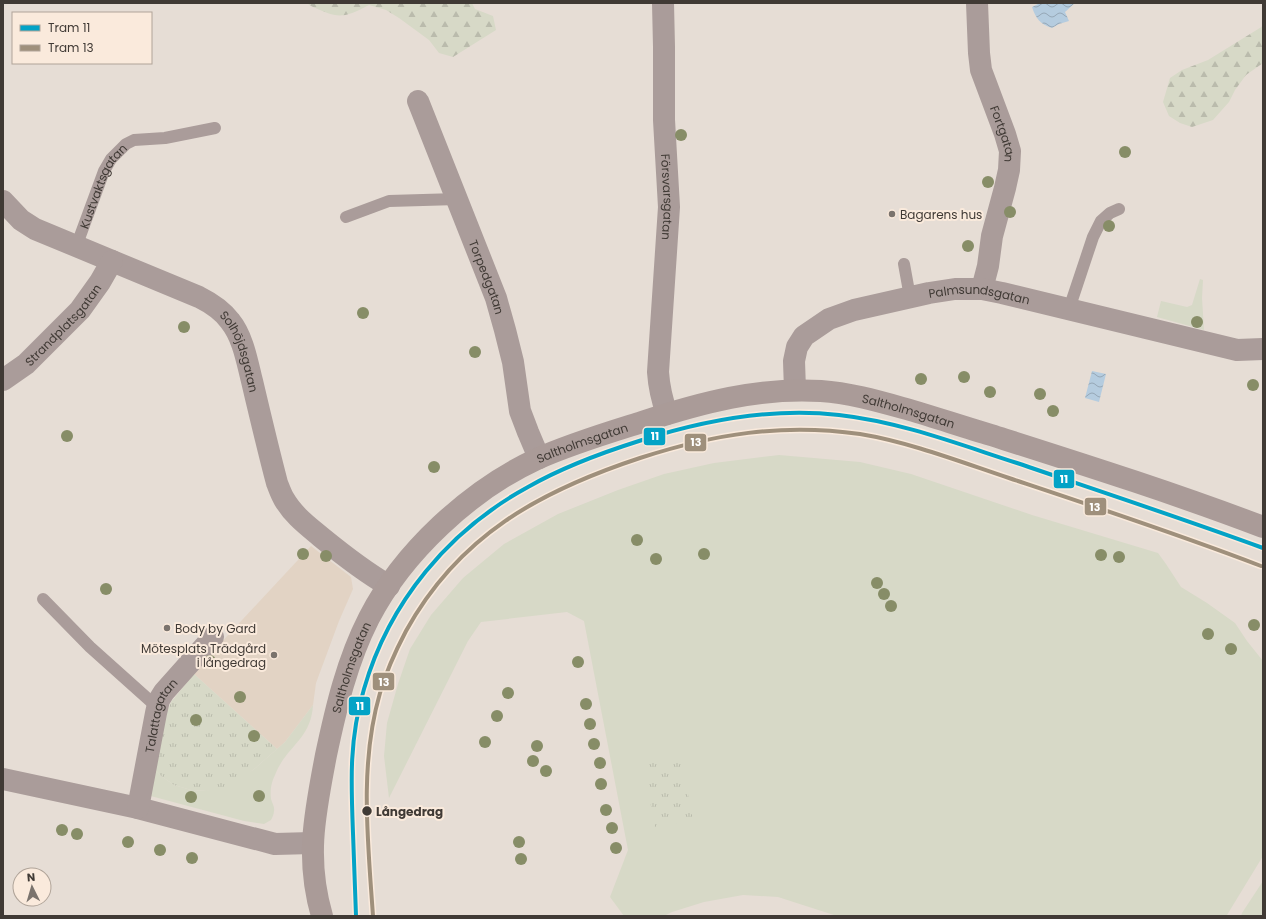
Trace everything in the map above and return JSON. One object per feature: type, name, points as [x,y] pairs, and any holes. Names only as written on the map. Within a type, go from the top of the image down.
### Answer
[{"type":"street","name":"Försvarsgatan","points":[[662,3],[664,47],[664,120],[669,207],[658,372],[661,397],[667,414]]},
{"type":"street","name":"Fortgatan","points":[[977,3],[981,70],[1006,134],[1010,151],[1009,170],[992,236],[988,266],[982,289]]},
{"type":"street","name":"Torpedgatan","points":[[418,101],[496,298],[513,362],[520,411],[539,458]]},
{"type":"street","name":"Solhöjdsgatan","points":[[3,202],[21,220],[35,229],[199,297],[222,311],[231,322],[246,358],[276,483],[285,500],[295,514],[331,546],[370,575],[389,586]]},
{"type":"street","name":"Strandplatsgatan","points":[[3,380],[26,364],[80,310],[100,282],[112,261]]},
{"type":"street","name":"Palmsundsgatan","points":[[795,390],[794,361],[797,346],[804,336],[829,319],[854,310],[910,297],[955,290],[982,289],[1237,350],[1263,349]]},
{"type":"street","name":"Saltholmsgatan","points":[[322,916],[316,896],[314,882],[312,842],[315,817],[334,717],[343,683],[351,659],[369,618],[389,586],[428,538],[465,504],[495,483],[539,458],[584,441],[704,403],[744,395],[795,390],[833,392],[881,402],[1104,471],[1263,528]]},
{"type":"street","name":"Talattagatan","points":[[138,808],[157,707],[160,700],[164,692],[213,637]]},
{"type":"street","points":[[3,779],[138,808],[275,844],[312,842]]},
{"type":"lane","name":"Kustvaktsgatan","points":[[76,247],[104,171],[111,159],[126,144],[134,140],[165,138],[215,128]]},
{"type":"lane","points":[[346,217],[389,201],[458,199]]},
{"type":"lane","points":[[1069,309],[1093,237],[1101,221],[1110,213],[1119,209]]},
{"type":"lane","points":[[904,264],[910,297]]},
{"type":"lane","points":[[43,599],[90,647],[157,707]]},
{"type":"shaded area","points":[[311,546],[351,577],[353,589],[339,621],[316,683],[313,705],[285,742],[277,749],[194,674],[203,662]]},
{"type":"green space","points":[[308,3],[472,3],[475,9],[493,16],[496,30],[453,57],[439,53],[429,40],[386,10],[369,5],[352,13],[339,16],[326,13],[309,5]]},
{"type":"green space","points":[[1263,26],[1263,63],[1246,75],[1235,90],[1229,102],[1213,120],[1192,127],[1180,123],[1169,116],[1163,102],[1170,78],[1182,70],[1208,60]]},
{"type":"green space","points":[[1200,279],[1203,280],[1202,298],[1204,330],[1157,317],[1161,301],[1187,307],[1192,305]]},
{"type":"green space","points":[[779,455],[860,462],[911,474],[1032,515],[1158,553],[1181,587],[1235,623],[1263,661],[1263,856],[1227,915],[837,916],[778,897],[743,895],[704,902],[664,916],[624,916],[610,897],[628,850],[584,621],[567,612],[481,622],[468,641],[389,798],[384,756],[387,723],[398,684],[410,649],[431,615],[463,578],[504,544],[558,514],[618,490],[664,474],[714,463]]},
{"type":"green space","points":[[194,674],[277,749],[253,770],[223,788],[207,791],[191,790],[174,785],[161,776],[152,766],[161,726],[171,702]]},
{"type":"green space","points":[[313,705],[308,727],[285,757],[274,778],[271,799],[274,813],[271,820],[264,824],[244,821],[147,795],[152,766],[161,776],[174,785],[191,790],[207,791],[253,770],[285,742]]},
{"type":"green space","points":[[681,757],[693,820],[655,827],[643,764]]},
{"type":"green space","points":[[1263,881],[1263,916],[1241,916],[1242,913]]},
{"type":"water","points":[[1040,3],[1075,3],[1065,12],[1069,21],[1052,28],[1041,23],[1035,15],[1032,7]]},
{"type":"water","points":[[1092,371],[1106,374],[1099,402],[1085,398]]},
{"type":"tram line","name":"11","points":[[356,916],[352,796],[353,743],[359,707],[364,689],[375,657],[389,627],[406,598],[426,572],[448,547],[473,524],[499,504],[528,487],[582,461],[663,434],[713,421],[763,414],[814,413],[839,415],[862,418],[907,428],[951,441],[1263,548]]},
{"type":"tram line","name":"13","points":[[373,916],[367,832],[367,776],[369,748],[373,720],[382,685],[406,631],[427,597],[451,568],[477,543],[505,521],[536,502],[569,485],[603,471],[668,450],[722,437],[748,433],[776,430],[803,430],[860,434],[916,447],[954,459],[1135,520],[1261,566]]},
{"type":"place","name":"Bagarens hus","points":[[892,214]]},
{"type":"place","name":"Body by Gard","points":[[167,628]]},
{"type":"place","name":"Mötesplats Trädgård i långedrag","points":[[274,655]]},
{"type":"place","name":"Långedrag","points":[[367,811]]}]
